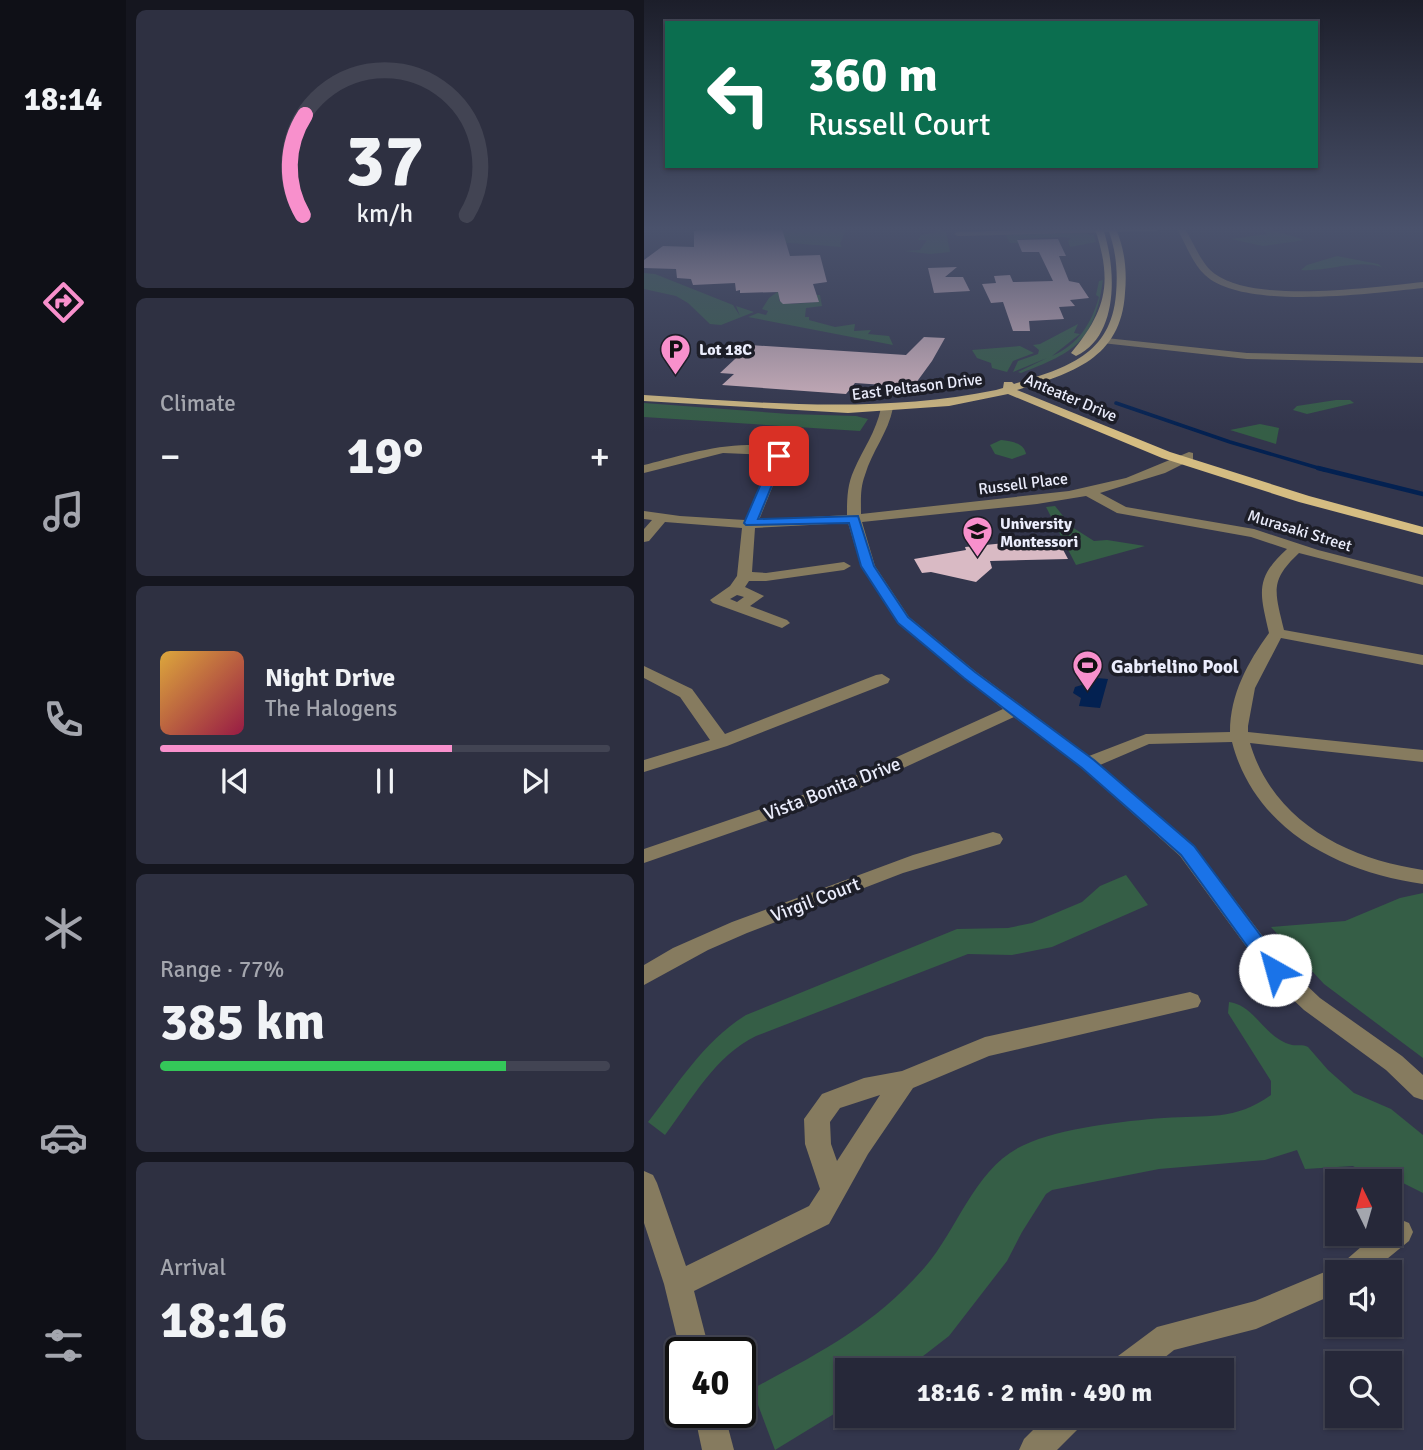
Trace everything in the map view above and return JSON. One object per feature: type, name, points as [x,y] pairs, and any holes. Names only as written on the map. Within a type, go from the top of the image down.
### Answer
[{"type":"main road","name":"East Peltason Drive","points":[[644,396],[856,405],[1013,386],[1070,356],[1085,345],[1097,330],[1108,297]]},
{"type":"main road","points":[[1106,341],[1116,321],[1121,297]]},
{"type":"main road","name":"East Peltason Drive","points":[[644,396],[803,411],[887,408],[943,402],[1060,372],[1087,358],[1106,341]]},
{"type":"main road","name":"Anteater Drive","points":[[1013,386],[1096,427],[1186,458],[1363,515],[1423,527]]},
{"type":"main road","name":"Anteater Drive","points":[[1186,458],[1423,527]]},
{"type":"street","points":[[1106,341],[1247,356],[1423,360]]},
{"type":"street","points":[[887,408],[883,427],[859,472],[854,491],[854,519],[868,566],[903,620],[969,675],[1088,764],[1187,850],[1257,946],[1295,989],[1394,1063],[1423,1090]]},
{"type":"street","points":[[644,469],[723,449],[776,453],[779,460],[750,523],[740,582]]},
{"type":"street","points":[[644,456],[659,465]]},
{"type":"street","name":"Russell Place","points":[[644,515],[718,524],[854,519],[1088,492],[1133,481],[1186,458]]},
{"type":"street","name":"Murasaki Street","points":[[1088,492],[1122,510],[1254,533],[1296,548],[1423,581]]},
{"type":"street","points":[[644,538],[661,518]]},
{"type":"street","points":[[1296,548],[1272,569],[1267,587],[1277,633],[1253,666],[1244,692],[1239,726],[1250,768],[1260,786],[1298,831],[1349,861],[1370,868],[1423,877]]},
{"type":"street","points":[[740,582],[844,566]]},
{"type":"street","points":[[740,582],[756,596],[739,607],[782,623]]},
{"type":"street","points":[[1277,633],[1423,660]]},
{"type":"street","points":[[644,671],[686,693],[721,742]]},
{"type":"street","points":[[644,766],[721,742],[883,679]]},
{"type":"street","name":"Vista Bonita Drive","points":[[644,856],[853,784],[1016,709]]},
{"type":"street","points":[[1088,764],[1146,739],[1240,737],[1423,756]]},
{"type":"street","name":"Virgil Court","points":[[644,976],[670,957],[727,933],[940,851],[993,839]]},
{"type":"street","points":[[834,1189],[818,1144],[817,1119],[831,1101],[864,1088],[904,1081],[985,1047],[1190,1000]]},
{"type":"street","points":[[678,1284],[818,1215],[859,1146],[904,1081]]},
{"type":"street","points":[[644,1183],[678,1284],[691,1337]]},
{"type":"street","points":[[1365,1260],[1382,1246]]},
{"type":"street","points":[[1141,1358],[1167,1338],[1256,1315],[1325,1284]]},
{"type":"street","points":[[713,1428],[718,1450]]},
{"type":"street","points":[[1035,1450],[1057,1428]]},
{"type":"green space","points":[[677,297],[712,297],[733,305],[740,316],[736,306],[754,312],[721,325],[710,324]]},
{"type":"green space","points":[[784,297],[779,301],[792,304],[818,302],[815,297],[820,297],[822,306],[806,308],[805,317],[809,317],[809,320],[835,327],[855,324],[854,331],[871,330],[868,334],[889,336],[893,345],[748,317],[758,313],[766,315],[768,311],[762,309],[769,298]]},
{"type":"green space","points":[[1099,297],[1088,331],[1079,342],[1056,358],[1021,373],[1018,372],[1047,358],[1013,372],[1018,361],[1038,354],[1039,350],[1033,345],[1078,324],[1074,333],[1080,334],[1052,356],[1070,346],[1083,332]]},
{"type":"green space","points":[[1020,346],[1034,353],[1013,361],[1007,372],[992,368],[991,363],[977,358],[972,350]]},
{"type":"green space","points":[[1350,400],[1354,403],[1307,414],[1293,410],[1297,406]]},
{"type":"green space","points":[[644,403],[789,414],[856,416],[868,419],[860,431],[644,417]]},
{"type":"green space","points":[[1260,424],[1279,428],[1276,444],[1230,430]]},
{"type":"green space","points":[[1001,440],[1020,445],[1026,454],[1012,459],[995,454],[990,445]]},
{"type":"green space","points":[[1055,506],[1072,527],[1094,541],[1107,540],[1145,546],[1076,565],[1046,507]]},
{"type":"green space","points":[[1126,875],[1148,905],[1052,947],[1012,955],[968,954],[756,1036],[728,1055],[716,1067],[665,1135],[648,1122],[704,1050],[746,1015],[957,929],[1008,928],[1032,923],[1082,902],[1100,886]]},
{"type":"green space","points":[[1423,893],[1423,1058],[1324,984],[1271,927],[1345,921],[1400,898]]},
{"type":"green space","points":[[1229,1002],[1238,1004],[1283,1042],[1308,1047],[1328,1070],[1354,1093],[1391,1109],[1423,1135],[1423,1193],[1402,1182],[1402,1169],[1358,1169],[1353,1166],[1305,1169],[1297,1150],[1265,1160],[1159,1169],[1052,1190],[1046,1194],[1007,1261],[949,1336],[921,1358],[835,1358],[835,1413],[775,1450],[756,1400],[756,1387],[844,1337],[906,1288],[937,1252],[980,1183],[1007,1155],[1024,1145],[1055,1134],[1130,1121],[1232,1113],[1271,1095],[1271,1081],[1228,1013]]},
{"type":"water","name":"Gabrielino Pool","points":[[1086,677],[1108,679],[1100,708],[1079,706],[1081,698],[1073,693],[1075,687],[1085,684]]},
{"type":"building","points":[[779,297],[817,297],[819,302],[783,304]]},
{"type":"building","points":[[988,297],[1089,298],[1070,300],[1075,306],[1059,307],[1064,319],[1029,321],[1030,331],[1013,331],[1003,302],[991,303]]},
{"type":"building","points":[[924,337],[945,338],[913,387],[855,383],[846,394],[722,385],[734,374],[720,373],[750,345],[906,355]]},
{"type":"building","points":[[1035,540],[1037,543],[1059,542],[1068,559],[990,561],[992,568],[976,582],[931,572],[922,573],[914,559],[966,550],[965,547]]},
{"type":"waterway","points":[[1116,403],[1230,442],[1319,468]]},
{"type":"waterway","points":[[1319,468],[1423,494]]},
{"type":"waterway","points":[[1319,468],[1325,470]]},
{"type":"place","name":"Lot 18C","points":[[676,376]]},
{"type":"place","name":"University Montessori","points":[[977,559]]},
{"type":"place","name":"Gabrielino Pool","points":[[1088,693]]},
{"type":"route","points":[[779,456],[750,523],[854,519],[868,566],[903,620],[969,675],[1088,764],[1187,850],[1275,970]]}]
